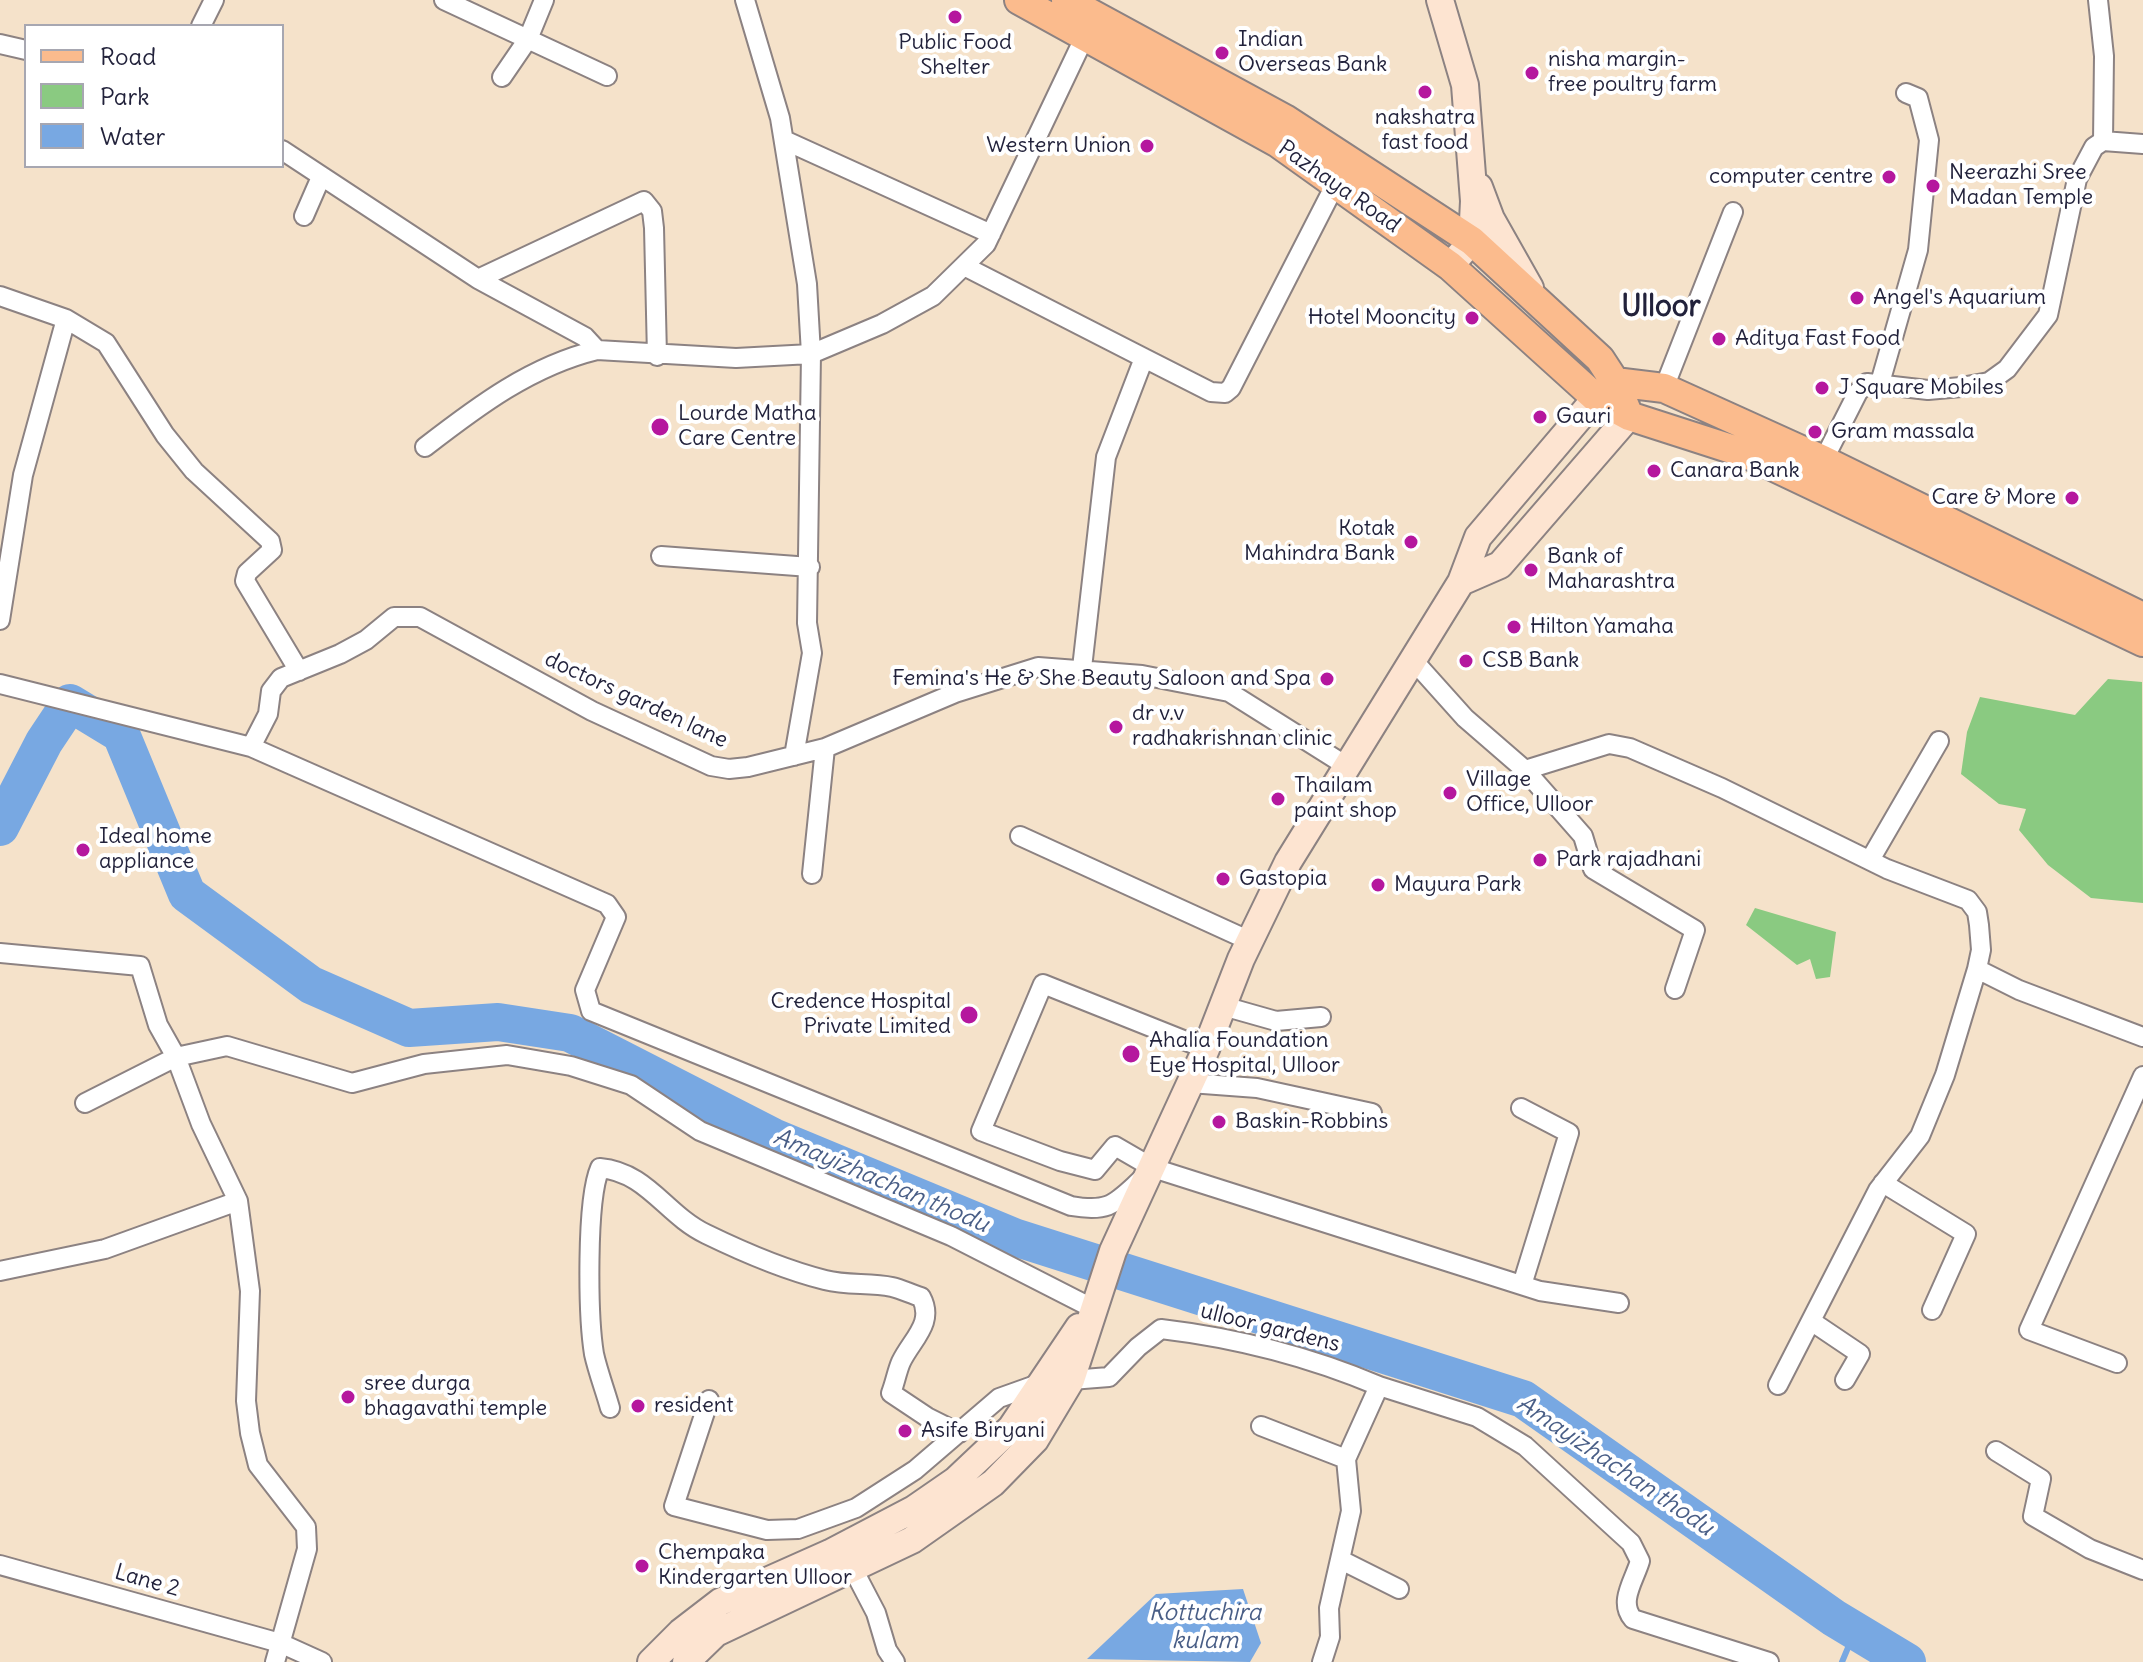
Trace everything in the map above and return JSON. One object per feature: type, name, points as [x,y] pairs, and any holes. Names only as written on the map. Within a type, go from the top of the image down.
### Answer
[{"type":"main road","name":"Pazhaya Road","points":[[1019,0],[1278,143],[1450,266],[1605,390],[1629,416],[1747,454],[1818,472]]},
{"type":"main road","points":[[1066,0],[1285,119],[1472,241],[1600,359],[1605,390]]},
{"type":"main road","points":[[1440,0],[1465,85],[1472,165],[1472,241],[1450,266]]},
{"type":"main road","points":[[1472,165],[1491,219],[1538,302]]},
{"type":"main road","points":[[686,1662],[716,1633],[912,1540],[993,1483],[1035,1440],[1113,1251],[1153,1168],[1250,941],[1288,862],[1345,765],[1461,582],[1478,537],[1605,390],[1664,388],[2143,642]]},
{"type":"main road","points":[[1461,582],[1500,565],[1629,416]]},
{"type":"main road","points":[[1818,472],[2143,617]]},
{"type":"main road","points":[[651,1662],[720,1602],[830,1553],[914,1509],[956,1480],[1058,1381]]},
{"type":"street","points":[[202,24],[214,0]]},
{"type":"street","points":[[444,0],[607,76]]},
{"type":"street","points":[[502,77],[528,39],[544,0]]},
{"type":"street","points":[[745,0],[784,140],[807,284],[811,354],[807,623],[812,653],[794,756]]},
{"type":"street","points":[[2098,0],[2104,56],[2103,141]]},
{"type":"street","points":[[425,447],[485,401],[563,359],[597,350],[657,356],[811,354],[882,324],[933,296],[986,244],[1085,36]]},
{"type":"street","points":[[0,44],[24,50]]},
{"type":"street","points":[[1880,383],[1918,250],[1929,140],[1918,98],[1906,93]]},
{"type":"street","points":[[784,140],[991,234]]},
{"type":"street","points":[[1818,472],[1858,392],[1867,383],[1928,390],[1961,387],[1989,382],[2007,369],[2048,315],[2077,179],[2094,147],[2103,141],[2143,144]]},
{"type":"street","points":[[284,151],[478,279],[585,337],[597,350]]},
{"type":"street","points":[[304,216],[321,177]]},
{"type":"street","points":[[964,266],[1211,392],[1225,393],[1231,388],[1336,183]]},
{"type":"street","points":[[478,279],[644,201],[652,211],[654,228],[657,356]]},
{"type":"street","points":[[1664,388],[1733,212]]},
{"type":"street","points":[[0,296],[66,319],[106,343],[138,397],[184,459],[272,543],[272,550],[247,573],[245,581],[299,671]]},
{"type":"street","points":[[0,620],[23,475],[66,319]]},
{"type":"street","points":[[1082,668],[1106,457],[1144,358]]},
{"type":"street","points":[[661,556],[810,567]]},
{"type":"street","name":"doctors garden lane","points":[[251,747],[268,714],[271,691],[281,678],[366,640],[394,617],[420,617],[592,711],[711,766],[729,769],[825,748],[955,693],[1038,667],[1142,675],[1229,692],[1345,765]]},
{"type":"street","points":[[1413,660],[1465,718],[1525,770],[1583,836],[1593,869],[1695,930],[1675,989]]},
{"type":"street","points":[[0,684],[251,747],[607,904],[616,917],[585,990],[591,1011],[1071,1206],[1098,1211],[1116,1202],[1153,1168]]},
{"type":"street","points":[[1870,860],[1939,741]]},
{"type":"street","points":[[1525,770],[1598,745],[1630,748],[1870,860],[1968,900],[1977,912],[1981,950],[1977,969],[1945,1075],[1920,1136],[1883,1183],[1778,1385]]},
{"type":"street","points":[[812,874],[825,748]]},
{"type":"street","points":[[1020,836],[1250,941]]},
{"type":"street","points":[[0,953],[140,966],[158,1025],[176,1057],[201,1124],[238,1201],[250,1291],[246,1401],[250,1433],[258,1465],[306,1527],[307,1549],[275,1662]]},
{"type":"street","points":[[1977,969],[2019,990],[2143,1037]]},
{"type":"street","points":[[1206,1049],[1043,984],[981,1131],[1060,1161],[1095,1170],[1115,1146],[1153,1168],[1522,1285],[1619,1303]]},
{"type":"street","points":[[1223,1006],[1276,1021],[1321,1017]]},
{"type":"street","points":[[85,1103],[176,1057],[227,1046],[352,1083],[424,1064],[507,1055],[571,1066],[631,1085],[700,1131],[951,1236],[1094,1302]]},
{"type":"street","points":[[2117,1363],[2029,1330],[2143,1076]]},
{"type":"street","points":[[1190,1083],[1257,1088],[1372,1113]]},
{"type":"street","points":[[1521,1108],[1569,1133],[1522,1285]]},
{"type":"street","points":[[610,1408],[594,1354],[591,1306],[590,1248],[600,1168],[612,1169],[639,1180],[679,1217],[704,1233],[747,1251],[824,1280],[857,1287],[890,1286],[921,1297],[926,1308],[925,1324],[901,1361],[891,1393],[927,1417],[959,1433]]},
{"type":"street","points":[[1883,1183],[1966,1234],[1932,1310]]},
{"type":"street","points":[[0,1271],[105,1249],[238,1201]]},
{"type":"street","points":[[1811,1321],[1860,1354],[1845,1380]]},
{"type":"street","name":"ulloor gardens","points":[[709,1400],[674,1506],[767,1530],[798,1529],[856,1508],[915,1470],[999,1398],[1058,1381],[1109,1377],[1161,1329],[1220,1336],[1311,1360],[1379,1386],[1477,1417],[1525,1446],[1631,1543],[1640,1561],[1626,1600],[1627,1612],[1633,1619],[1769,1662]]},
{"type":"street","points":[[1322,1662],[1330,1637],[1329,1608],[1351,1511],[1346,1459],[1379,1386]]},
{"type":"street","points":[[1261,1426],[1346,1459]]},
{"type":"street","points":[[1996,1451],[2041,1479],[2033,1516],[2090,1549],[2143,1570]]},
{"type":"street","points":[[1341,1560],[1399,1589]]},
{"type":"street","name":"Lane 2","points":[[0,1565],[280,1643],[322,1662]]},
{"type":"street","points":[[852,1567],[876,1613],[887,1650],[895,1662]]},
{"type":"green space","points":[[2108,679],[2142,682],[2143,903],[2091,898],[2048,865],[2019,830],[2026,809],[1999,804],[1961,774],[1967,732],[1980,697],[2075,715]]},
{"type":"green space","points":[[1755,908],[1836,932],[1830,977],[1816,979],[1810,959],[1797,965],[1746,925]]},
{"type":"water","name":"Kottuchira kulam","points":[[1243,1589],[1261,1643],[1250,1662],[1087,1659],[1156,1594]]},
{"type":"waterway","name":"Amayizhachan thodu","points":[[0,827],[44,742],[70,703],[121,734],[187,894],[311,985],[409,1028],[498,1022],[570,1033],[773,1137],[1014,1237],[1523,1399],[1834,1618],[1907,1662]]},
{"type":"waterway","points":[[1842,1662],[1855,1631]]},
{"type":"place","name":"Public Food Shelter","points":[[955,17]]},
{"type":"place","name":"Indian Overseas Bank","points":[[1222,53]]},
{"type":"place","name":"nisha margin- free poultry farm","points":[[1532,73]]},
{"type":"place","name":"nakshatra fast food","points":[[1425,92]]},
{"type":"place","name":"Western Union","points":[[1147,146]]},
{"type":"place","name":"computer centre","points":[[1889,177]]},
{"type":"place","name":"Neerazhi Sree Madan Temple","points":[[1933,186]]},
{"type":"place","name":"Angel's Aquarium","points":[[1857,298]]},
{"type":"place","name":"Hotel Mooncity","points":[[1472,318]]},
{"type":"place","name":"Aditya Fast Food","points":[[1719,339]]},
{"type":"place","name":"J Square Mobiles","points":[[1822,388]]},
{"type":"place","name":"Gauri","points":[[1540,417]]},
{"type":"place","name":"Lourde Matha Care Centre","points":[[660,427]]},
{"type":"place","name":"Gram massala","points":[[1815,432]]},
{"type":"place","name":"Canara Bank","points":[[1654,471]]},
{"type":"place","name":"Care & More","points":[[2072,498]]},
{"type":"place","name":"Kotak Mahindra Bank","points":[[1411,542]]},
{"type":"place","name":"Bank of Maharashtra","points":[[1531,570]]},
{"type":"place","name":"Hilton Yamaha","points":[[1514,627]]},
{"type":"place","name":"CSB Bank","points":[[1466,661]]},
{"type":"place","name":"Femina's He & She Beauty Saloon and Spa","points":[[1327,679]]},
{"type":"place","name":"dr v.v radhakrishnan clinic","points":[[1116,727]]},
{"type":"place","name":"Village Office, Ulloor","points":[[1450,793]]},
{"type":"place","name":"Thailam paint shop","points":[[1278,799]]},
{"type":"place","name":"Ideal home appliance","points":[[83,850]]},
{"type":"place","name":"Park rajadhani","points":[[1540,860]]},
{"type":"place","name":"Gastopia","points":[[1223,879]]},
{"type":"place","name":"Mayura Park","points":[[1378,885]]},
{"type":"place","name":"Credence Hospital Private Limited","points":[[969,1015]]},
{"type":"place","name":"Ahalia Foundation Eye Hospital, Ulloor","points":[[1131,1054]]},
{"type":"place","name":"Baskin-Robbins","points":[[1219,1122]]},
{"type":"place","name":"sree durga bhagavathi temple","points":[[348,1397]]},
{"type":"place","name":"resident","points":[[638,1406]]},
{"type":"place","name":"Asife Biryani","points":[[905,1431]]},
{"type":"place","name":"Chempaka Kindergarten Ulloor","points":[[642,1566]]},
{"type":"district","name":"Ulloor","points":[[1661,307]]}]
